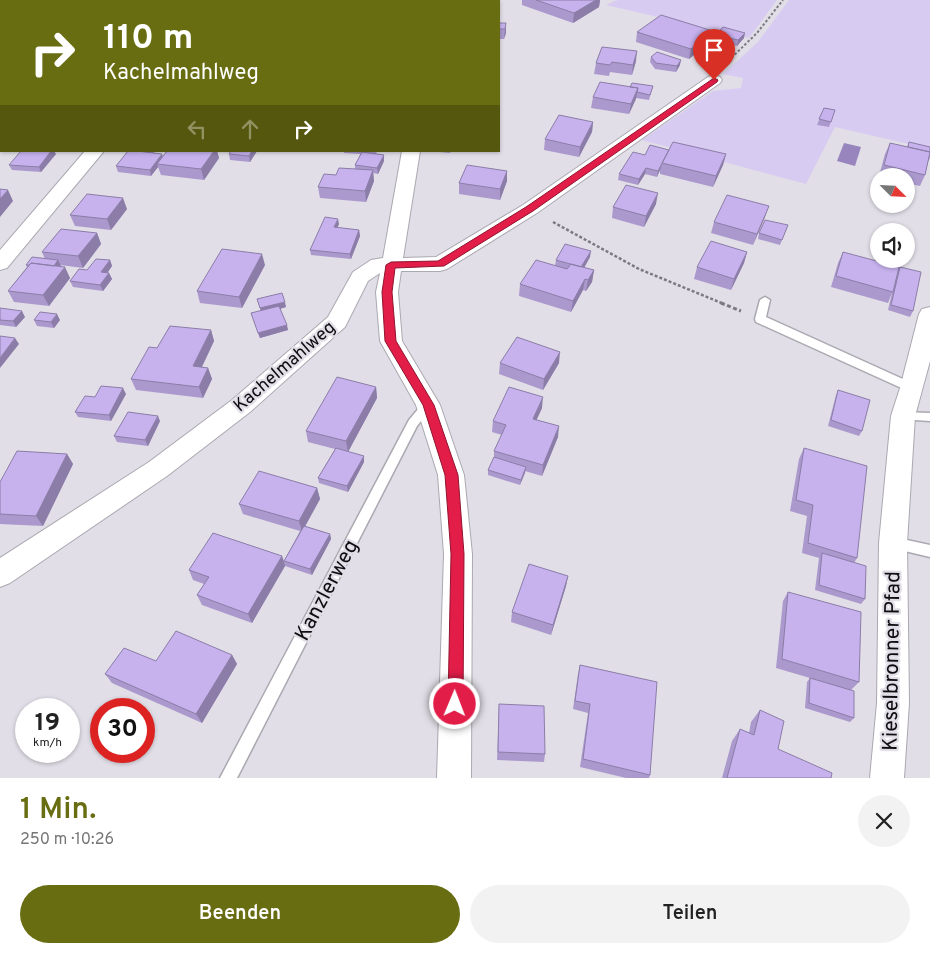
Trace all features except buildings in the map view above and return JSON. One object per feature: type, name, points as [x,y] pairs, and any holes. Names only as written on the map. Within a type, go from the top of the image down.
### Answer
[{"type":"street","name":"Kachelmahlweg","points":[[0,574],[158,469],[241,406],[337,322],[360,277],[378,265],[440,264],[530,209],[714,80]]},
{"type":"street","points":[[0,263],[94,152]]},
{"type":"street","points":[[411,152],[387,292],[391,341],[428,405],[452,475],[458,554],[454,778]]},
{"type":"street","name":"Kieselbronner Pfad","points":[[887,778],[893,703],[893,543],[917,417],[912,388],[930,314]]},
{"type":"lane","points":[[765,300],[760,319],[912,388]]},
{"type":"lane","name":"Kanzlerweg","points":[[228,778],[413,423],[428,405]]},
{"type":"lane","name":"Kieselbronner Pfad","points":[[893,543],[930,551]]},
{"type":"path","points":[[714,80],[716,72],[757,33],[783,0]]},
{"type":"path","points":[[530,209],[638,269],[760,319]]},
{"type":"shaded area","points":[[617,0],[777,0],[749,38],[606,5]]},
{"type":"shaded area","points":[[789,0],[930,0],[930,149],[835,127],[806,184],[642,140],[713,91],[741,88],[743,78],[723,74],[758,42]]},
{"type":"shaded area","points":[[844,143],[861,147],[855,166],[837,161]]},
{"type":"route","points":[[455,704],[458,554],[452,475],[428,405],[391,341],[387,292],[391,265],[440,264],[530,209],[714,80]]}]
